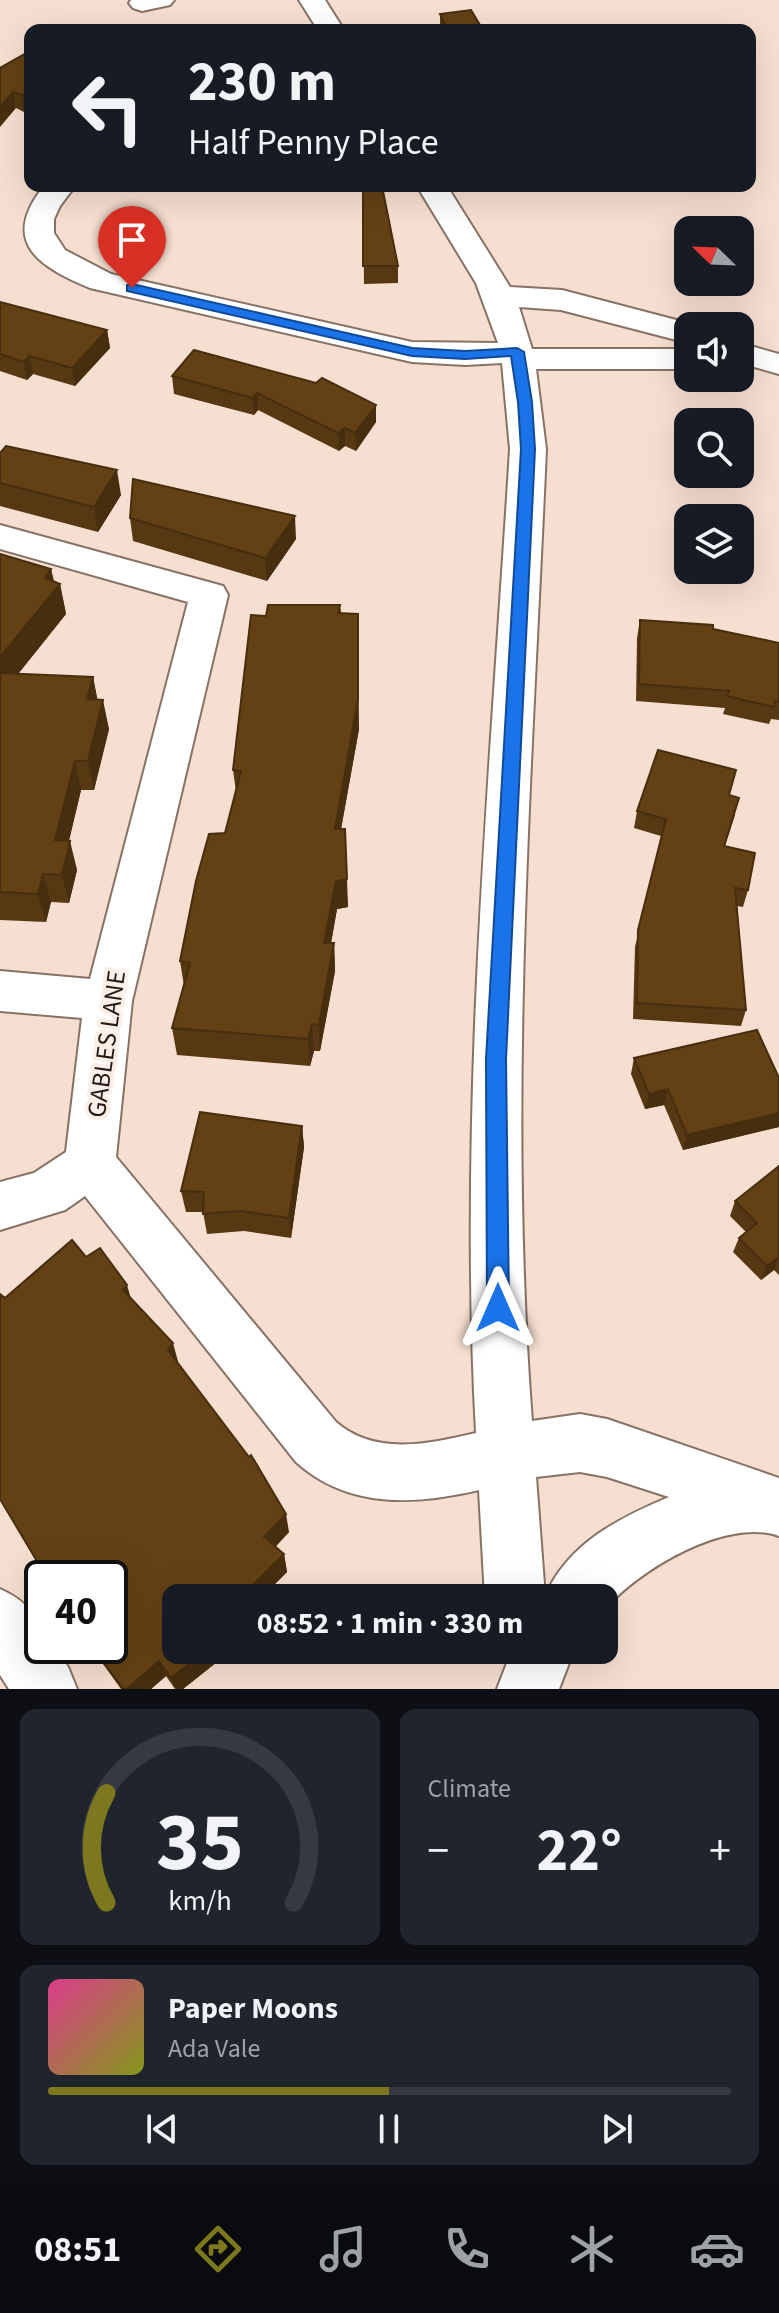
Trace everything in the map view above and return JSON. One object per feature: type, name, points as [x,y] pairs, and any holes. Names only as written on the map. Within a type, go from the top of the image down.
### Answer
[{"type":"street","points":[[312,0],[327,24]]},
{"type":"street","points":[[54,192],[38,217],[39,239],[61,264],[101,281],[412,352],[674,359]]},
{"type":"street","points":[[436,192],[499,296],[518,355],[528,449],[496,1059],[498,1337],[514,1584]]},
{"type":"street","points":[[499,296],[562,300],[674,329]]},
{"type":"street","name":"GABLES LANE","points":[[0,537],[209,595],[108,1001],[90,1164]]},
{"type":"street","points":[[0,991],[108,1001]]},
{"type":"street","points":[[0,1206],[47,1193],[90,1164],[316,1442],[334,1458],[383,1473],[407,1473],[555,1444],[580,1443],[607,1448],[770,1504]]},
{"type":"street","points":[[585,1584],[635,1541],[694,1516],[770,1504]]},
{"type":"street","points":[[0,1620],[46,1689]]},
{"type":"street","points":[[519,1664],[520,1689]]},
{"type":"street","points":[[528,1689],[538,1664]]},
{"type":"building","points":[[471,10],[479,24],[445,24],[440,14]]},
{"type":"building","points":[[24,54],[24,93],[13,92],[0,107],[0,68]]},
{"type":"building","points":[[363,192],[383,192],[398,266],[363,266]]},
{"type":"building","points":[[0,302],[107,330],[72,368],[29,356],[24,362],[0,354]]},
{"type":"building","points":[[194,350],[316,383],[322,378],[376,405],[355,433],[345,428],[338,433],[257,393],[253,398],[172,376]]},
{"type":"building","points":[[6,446],[117,470],[94,507],[0,483],[0,453]]},
{"type":"building","points":[[133,479],[295,516],[265,558],[130,518]]},
{"type":"building","points":[[0,554],[51,569],[45,578],[60,584],[0,657]]},
{"type":"building","points":[[268,605],[340,605],[338,613],[358,614],[358,699],[335,829],[345,829],[347,879],[336,881],[324,943],[334,943],[319,1025],[312,1024],[308,1039],[172,1028],[190,963],[180,961],[196,881],[209,834],[225,833],[241,771],[233,770],[251,615],[266,616]]},
{"type":"building","points":[[640,620],[713,625],[713,629],[779,643],[779,702],[775,701],[774,707],[727,696],[729,691],[639,684]]},
{"type":"building","points":[[0,673],[93,677],[87,699],[103,700],[88,761],[75,761],[55,840],[70,841],[62,875],[43,874],[38,894],[0,892]]},
{"type":"building","points":[[658,750],[736,770],[729,795],[739,798],[724,846],[755,853],[748,890],[735,888],[746,1010],[637,1003],[638,930],[666,819],[637,811]]},
{"type":"building","points":[[757,1030],[779,1078],[779,1113],[687,1135],[668,1089],[649,1094],[634,1058]]},
{"type":"building","points":[[200,1112],[302,1126],[289,1218],[241,1211],[203,1214],[204,1192],[181,1191]]},
{"type":"building","points":[[779,1166],[779,1257],[767,1266],[739,1238],[757,1223],[735,1201]]},
{"type":"building","points":[[72,1240],[86,1257],[100,1248],[127,1285],[123,1290],[173,1343],[168,1350],[249,1457],[251,1455],[286,1514],[264,1537],[284,1554],[254,1584],[162,1584],[162,1664],[189,1664],[171,1678],[159,1661],[127,1689],[123,1689],[105,1664],[128,1664],[128,1560],[36,1560],[0,1499],[0,1294],[5,1298]]},
{"type":"route","points":[[132,288],[412,352],[465,355],[517,352],[528,449],[496,1059],[498,1308]]}]
